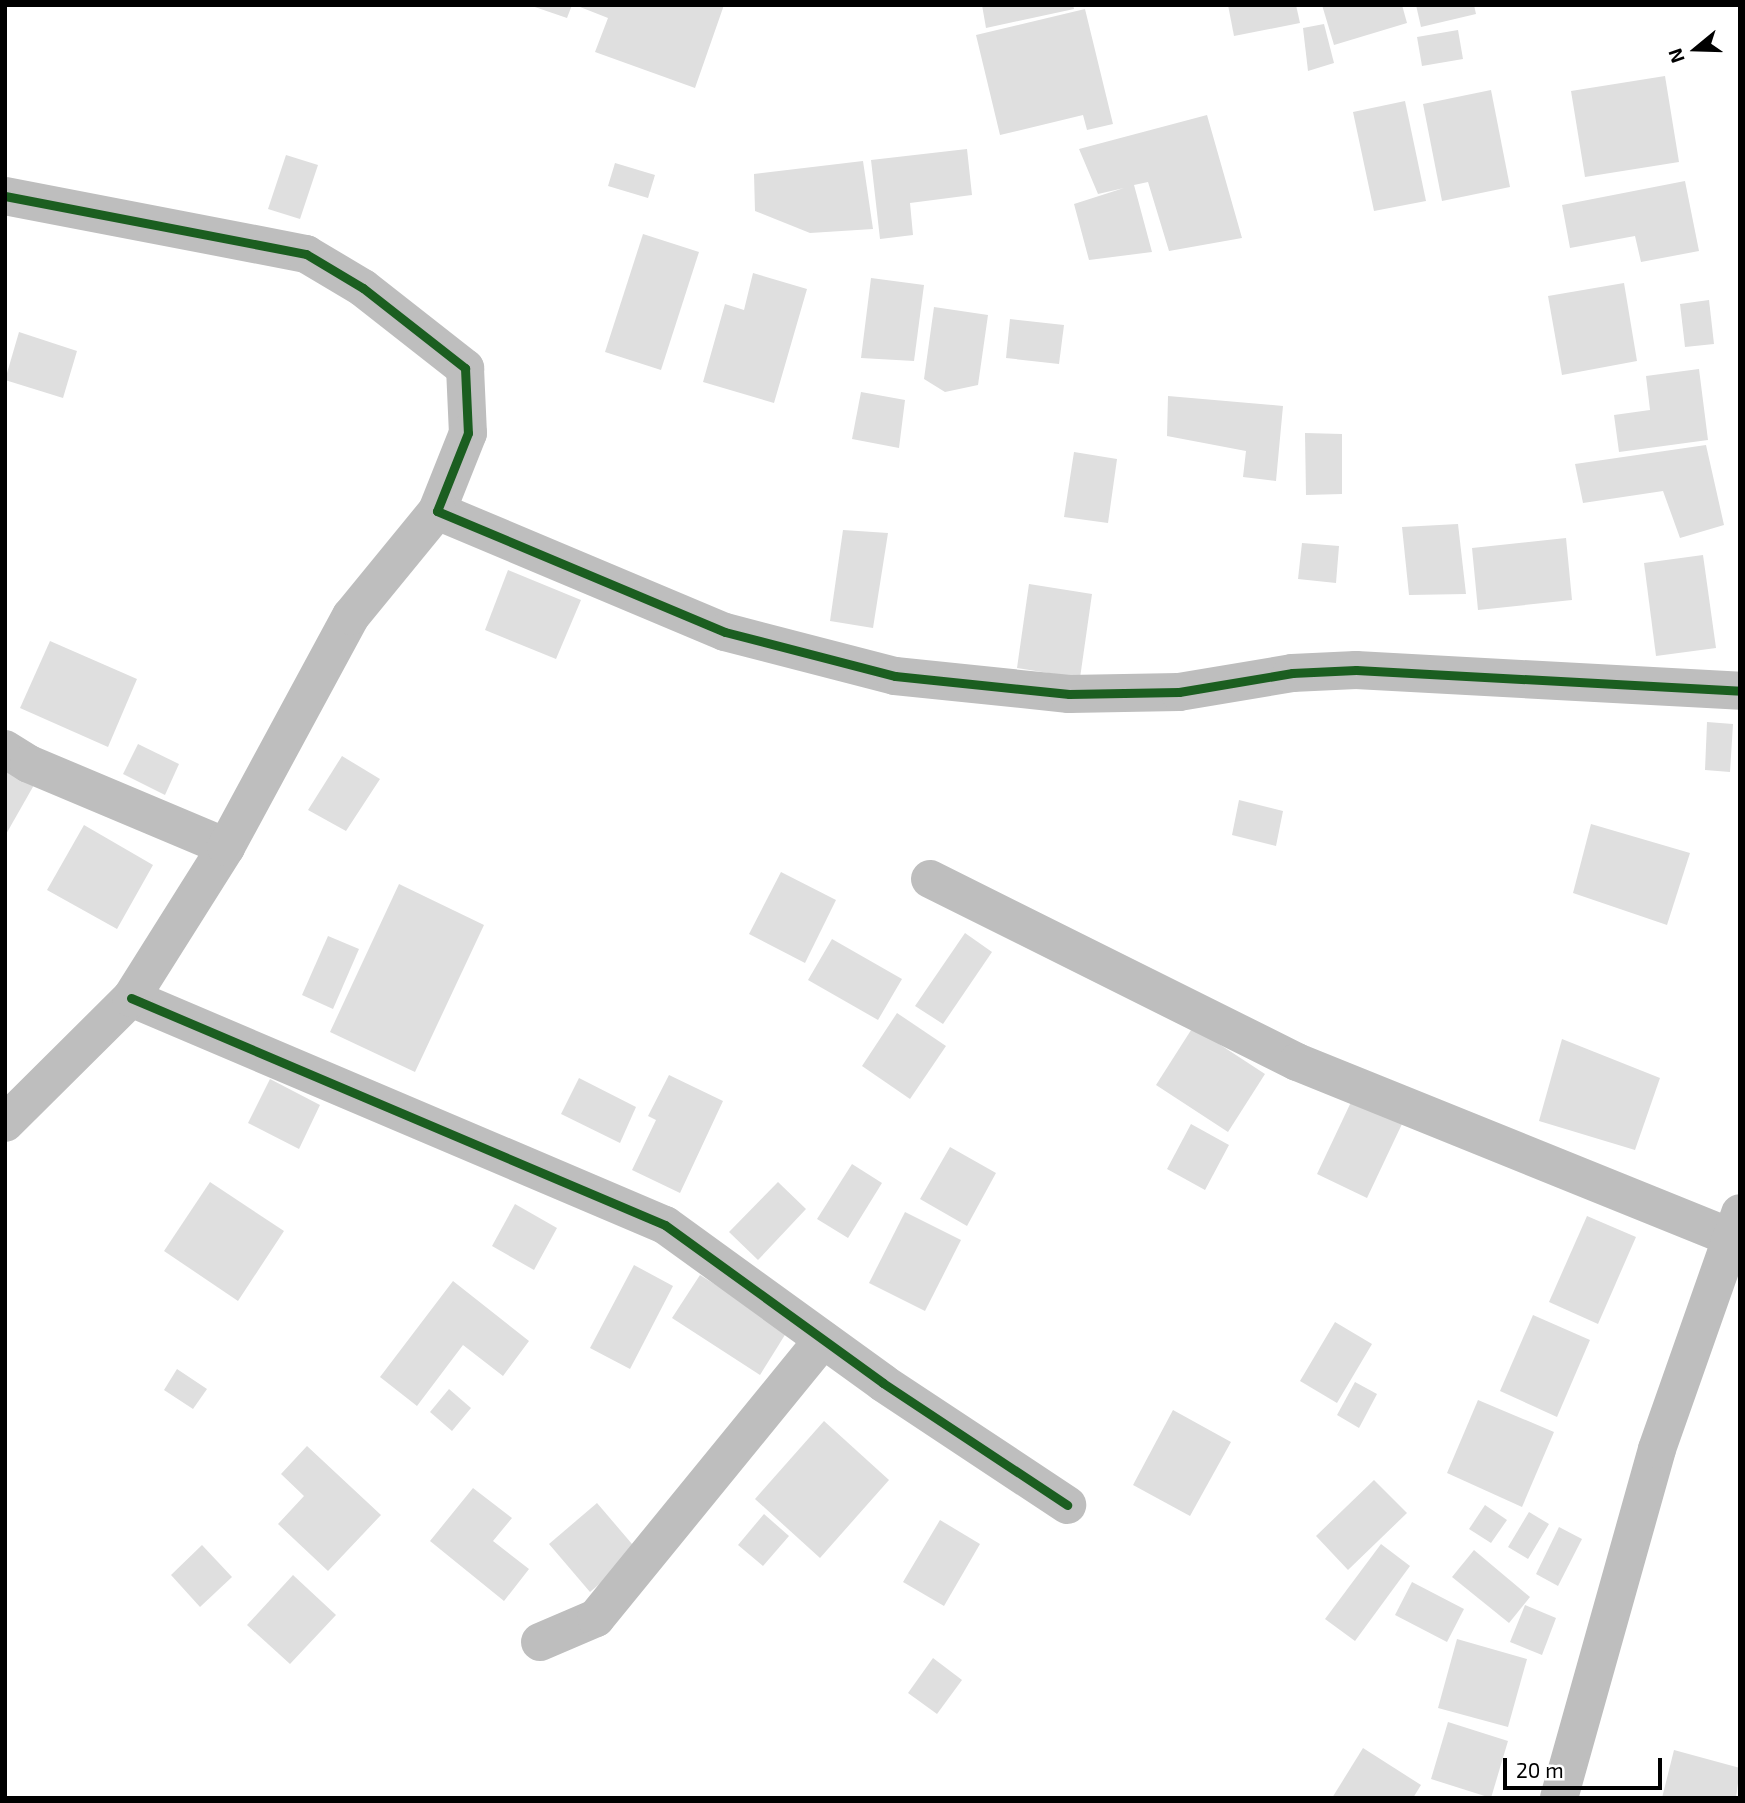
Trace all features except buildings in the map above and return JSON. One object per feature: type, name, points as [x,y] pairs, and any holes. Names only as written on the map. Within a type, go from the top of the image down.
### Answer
[{"type":"street","points":[[5,196],[306,254],[363,288],[466,368],[468,433],[437,511],[351,616],[226,847],[131,998],[5,1123]]},
{"type":"street","points":[[437,511],[725,632],[895,676],[1069,694],[1179,692],[1292,673],[1356,670],[1740,691]]},
{"type":"street","points":[[5,749],[29,764],[226,847]]},
{"type":"street","points":[[930,879],[1297,1062],[1735,1225],[1657,1449],[1559,1798]]},
{"type":"street","points":[[131,998],[665,1225],[823,1340],[1067,1505]]},
{"type":"street","points":[[540,1642],[596,1618],[823,1340]]},
{"type":"cycle path","points":[[5,196],[306,254],[363,288],[465,368],[468,433],[437,511],[725,632],[895,676],[1069,694],[1179,692],[1292,673],[1356,670],[1740,691]]},
{"type":"cycle path","points":[[131,998],[665,1225],[883,1383],[1067,1505]]}]
